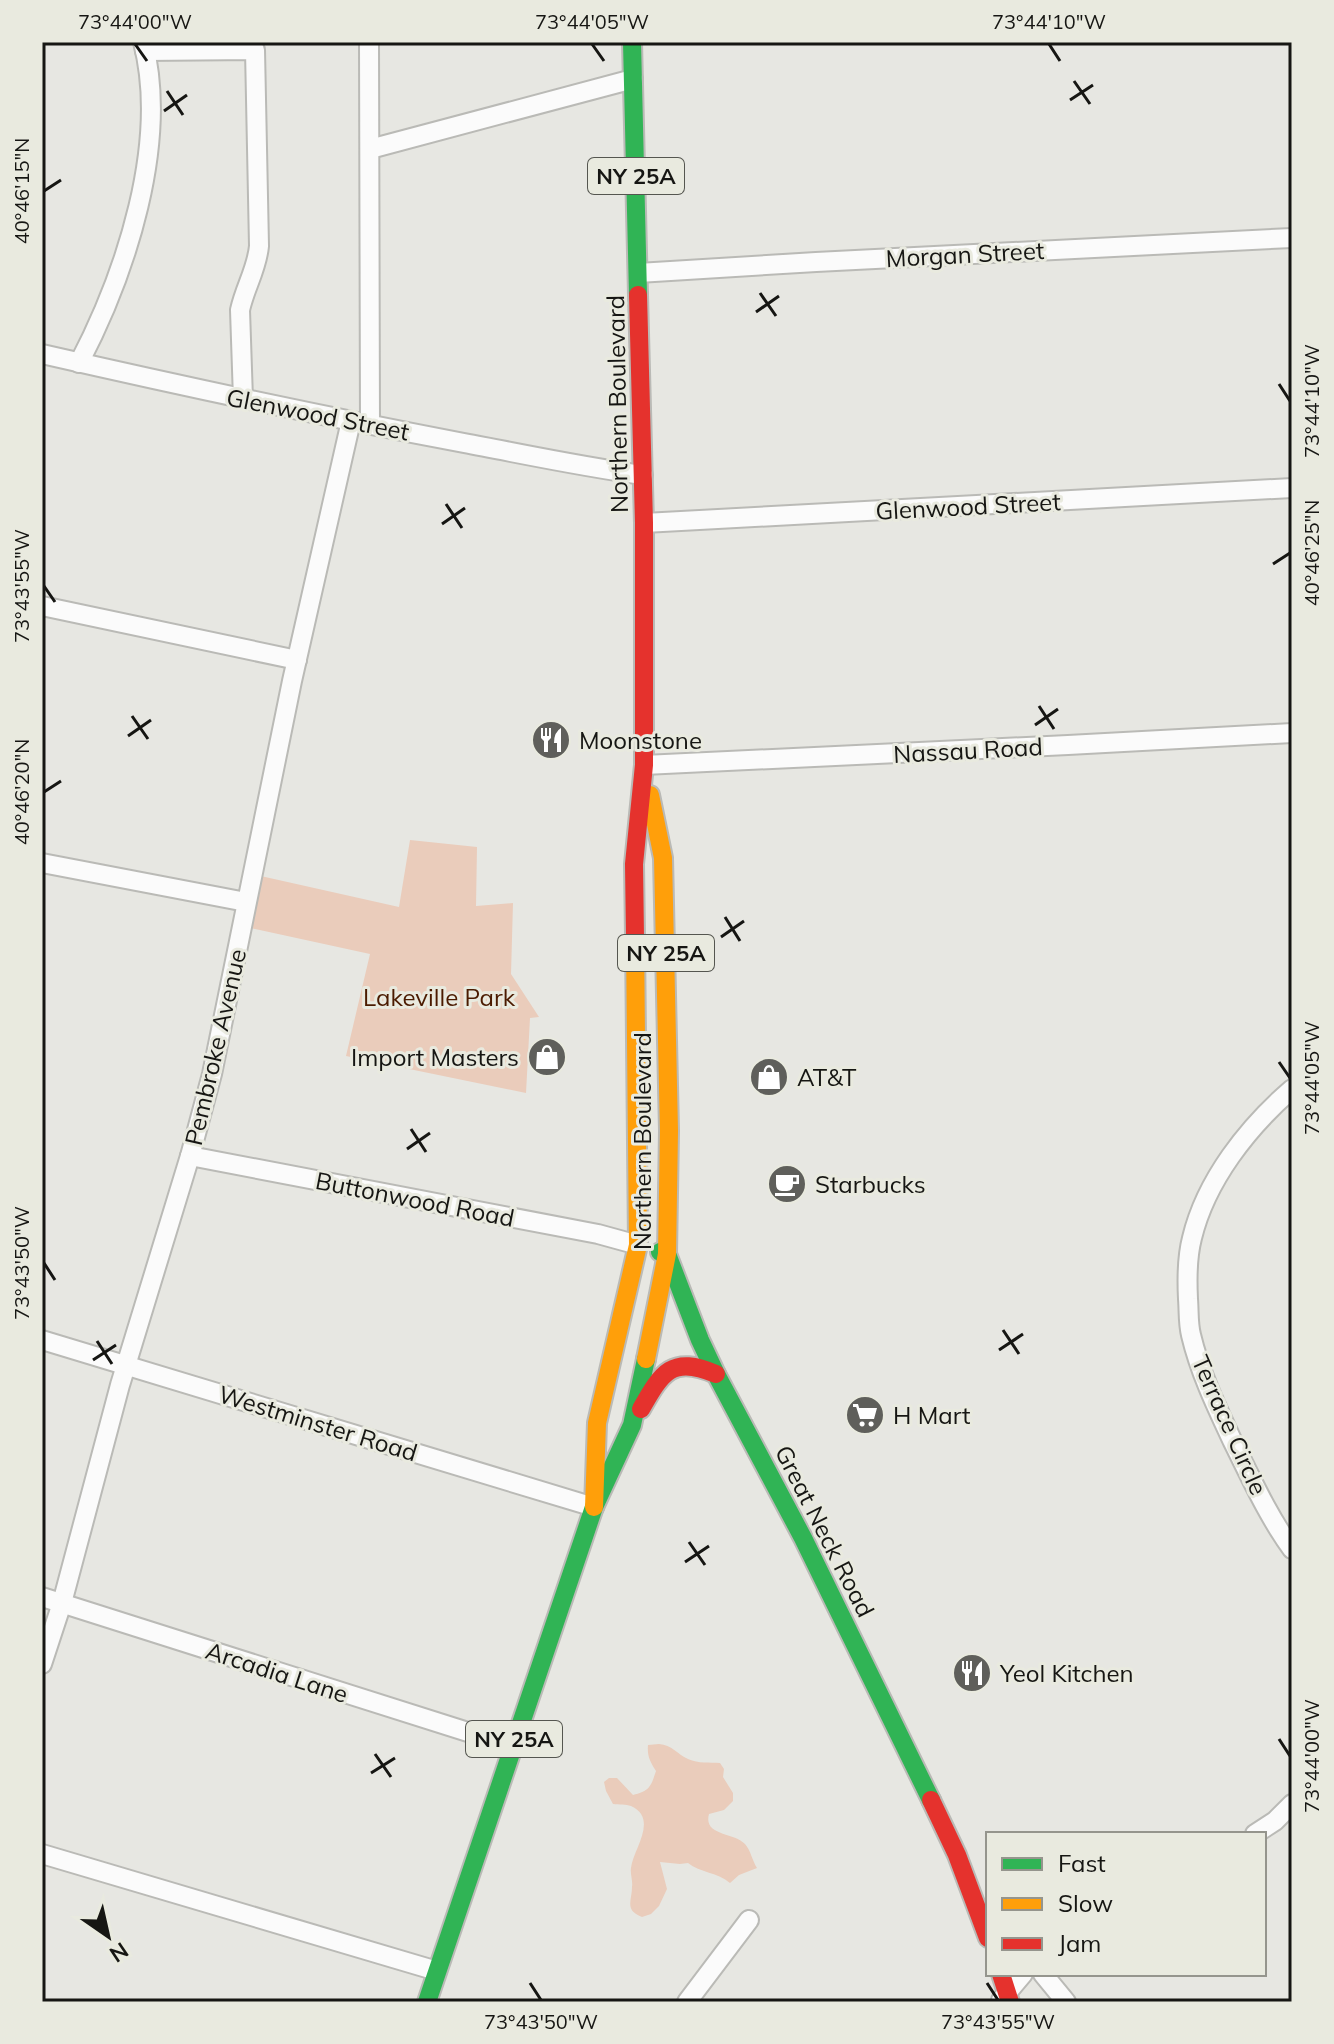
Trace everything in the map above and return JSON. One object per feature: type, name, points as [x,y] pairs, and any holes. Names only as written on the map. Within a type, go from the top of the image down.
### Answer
[{"type":"main road","name":"Northern Boulevard","points":[[594,1507],[597,1423],[638,1245],[634,864],[644,765],[644,523],[632,42]]},
{"type":"main road","name":"Northern Boulevard","points":[[427,2002],[594,1507],[632,1425],[667,1254],[669,1131],[663,858],[644,765]]},
{"type":"main road","points":[[638,1245],[667,1254]]},
{"type":"main road","name":"Great Neck Road","points":[[667,1254],[716,1374],[900,1731],[957,1855],[986,1933]]},
{"type":"main road","points":[[632,1425],[667,1371],[693,1364],[716,1374]]},
{"type":"main road","points":[[1001,1976],[1006,1999]]},
{"type":"street","points":[[369,42],[370,425]]},
{"type":"street","points":[[79,363],[114,287],[149,157],[150,101],[144,46],[255,50],[259,246],[255,271],[242,298],[240,310],[243,399]]},
{"type":"street","points":[[370,149],[633,79]]},
{"type":"street","name":"Morgan Street","points":[[638,273],[1292,238]]},
{"type":"street","name":"Glenwood Street","points":[[42,354],[370,425],[594,469],[643,475]]},
{"type":"street","name":"Pembroke Avenue","points":[[42,1664],[212,1074],[297,660],[351,421]]},
{"type":"street","name":"Glenwood Street","points":[[644,523],[1292,488]]},
{"type":"street","points":[[42,606],[297,660]]},
{"type":"street","name":"Nassau Road","points":[[644,765],[1292,733]]},
{"type":"street","points":[[42,863],[246,902]]},
{"type":"street","name":"Terrace Circle","points":[[1292,1089],[1267,1111],[1230,1156],[1203,1205],[1191,1240],[1187,1283],[1190,1331],[1201,1369],[1246,1468],[1292,1549]]},
{"type":"street","name":"Buttonwood Road","points":[[190,1156],[586,1232],[638,1245]]},
{"type":"street","name":"Westminster Road","points":[[42,1340],[594,1507]]},
{"type":"street","name":"Arcadia Lane","points":[[42,1597],[512,1746]]},
{"type":"street","points":[[1258,1832],[1292,1804]]},
{"type":"street","points":[[42,1854],[437,1971]]},
{"type":"street","name":"Great Neck Road","points":[[957,1855],[986,1895]]},
{"type":"street","points":[[687,2002],[749,1920]]},
{"type":"street","points":[[1006,1999],[1022,1976]]},
{"type":"street","points":[[1045,1976],[1066,2002]]},
{"type":"green space","name":"Lakeville Park","points":[[410,840],[477,847],[476,906],[513,903],[511,974],[539,1017],[530,1018],[526,1093],[346,1056],[370,954],[241,926],[252,874],[399,907]]},
{"type":"green space","points":[[659,1744],[692,1761],[720,1763],[724,1769],[723,1777],[733,1793],[733,1801],[724,1810],[709,1814],[708,1821],[715,1830],[745,1844],[757,1868],[739,1875],[730,1883],[688,1863],[660,1862],[667,1889],[659,1906],[642,1917],[630,1905],[631,1868],[642,1835],[643,1818],[631,1806],[613,1804],[604,1782],[617,1778],[633,1795],[646,1790],[656,1771],[649,1758],[648,1745]]},
{"type":"traffic: fast","points":[[632,42],[638,295]]},
{"type":"traffic: fast","points":[[660,1252],[667,1254],[716,1374],[803,1538],[931,1800]]},
{"type":"traffic: fast","points":[[427,2002],[594,1507],[632,1425],[646,1359]]},
{"type":"traffic: slow","points":[[646,1359],[667,1254],[669,1131],[663,858],[650,795]]},
{"type":"traffic: slow","points":[[594,1507],[597,1423],[638,1245],[635,937]]},
{"type":"traffic: jam","points":[[635,937],[634,864],[644,765],[644,523],[638,295]]},
{"type":"traffic: jam","points":[[641,1409],[655,1385],[670,1370],[689,1366],[716,1374]]},
{"type":"traffic: jam","points":[[931,1800],[957,1855],[986,1933]]},
{"type":"traffic: jam","points":[[1002,1976],[1010,2002]]},
{"type":"place","name":"Moonstone","points":[[551,740]]},
{"type":"place","name":"Import Masters","points":[[547,1057]]},
{"type":"place","name":"AT&T","points":[[769,1077]]},
{"type":"place","name":"Starbucks","points":[[787,1184]]},
{"type":"place","name":"H Mart","points":[[865,1415]]},
{"type":"place","name":"Yeol Kitchen","points":[[972,1673]]}]
